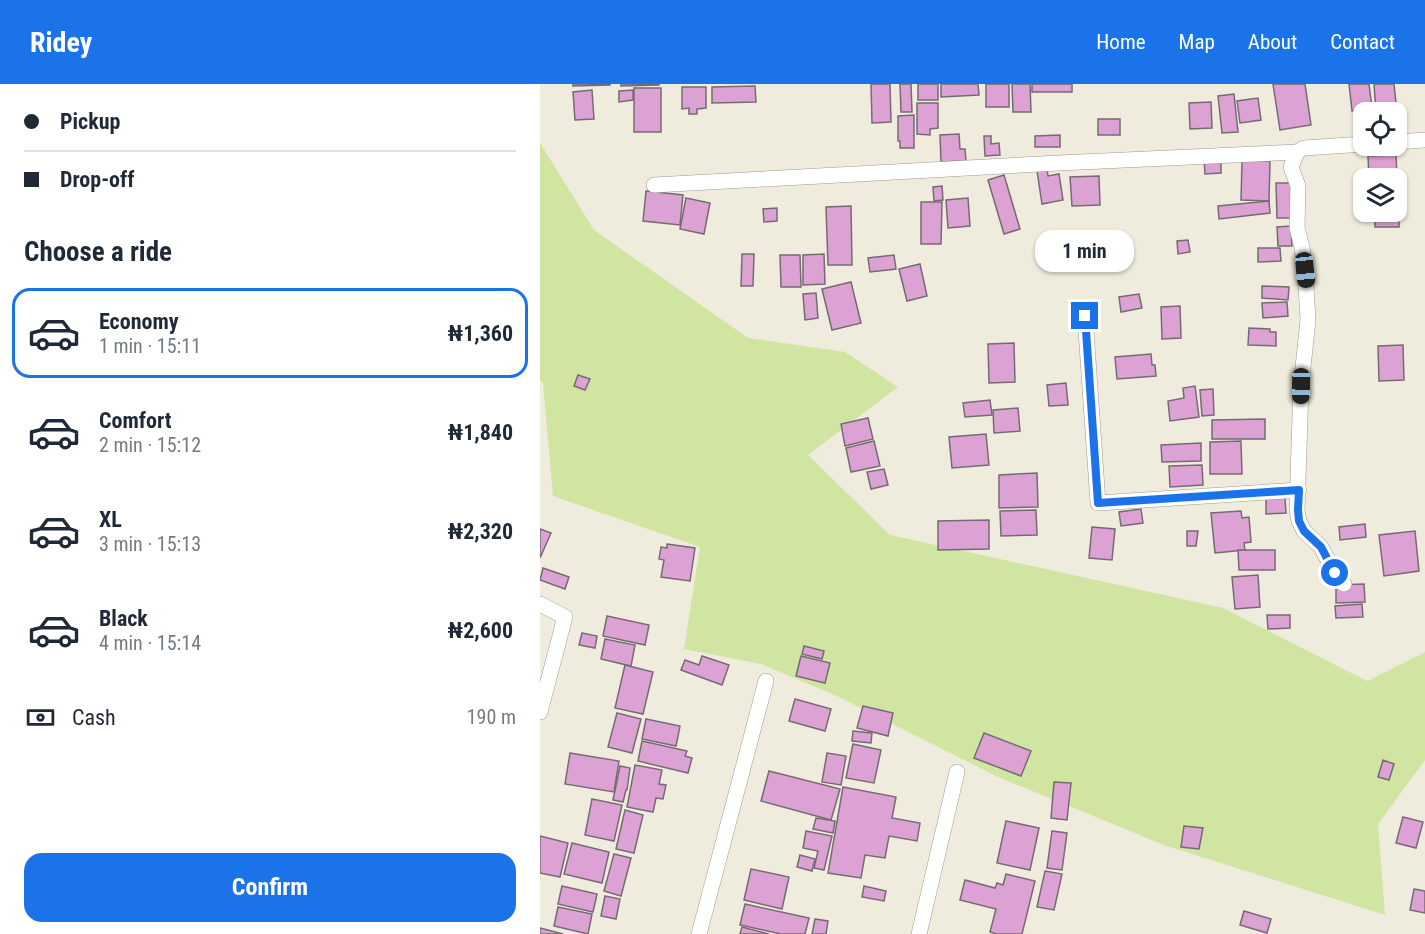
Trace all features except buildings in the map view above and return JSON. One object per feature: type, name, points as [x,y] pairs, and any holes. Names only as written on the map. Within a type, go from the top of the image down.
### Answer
[{"type":"street","points":[[1407,141],[1425,140]]},
{"type":"street","points":[[654,185],[1297,152],[1304,148],[1353,145]]},
{"type":"street","points":[[1297,152],[1291,167],[1298,186],[1298,228],[1305,270],[1308,320],[1301,386],[1299,521],[1304,531],[1321,547],[1335,573],[1344,584]]},
{"type":"street","points":[[1085,316],[1098,503],[1299,490]]},
{"type":"street","points":[[540,604],[565,617],[540,712]]},
{"type":"street","points":[[699,934],[766,681]]},
{"type":"street","points":[[919,934],[957,772]]},
{"type":"green space","points":[[540,143],[594,230],[748,338],[845,352],[898,387],[808,455],[890,535],[1223,608],[1367,681],[1425,652],[1425,760],[1378,824],[1385,915],[1164,845],[998,777],[837,696],[761,664],[684,649],[700,547],[553,496],[543,383],[540,381]]},
{"type":"route","points":[[1085,316],[1098,503],[1299,490],[1299,521],[1304,531],[1321,547],[1335,573]]}]
